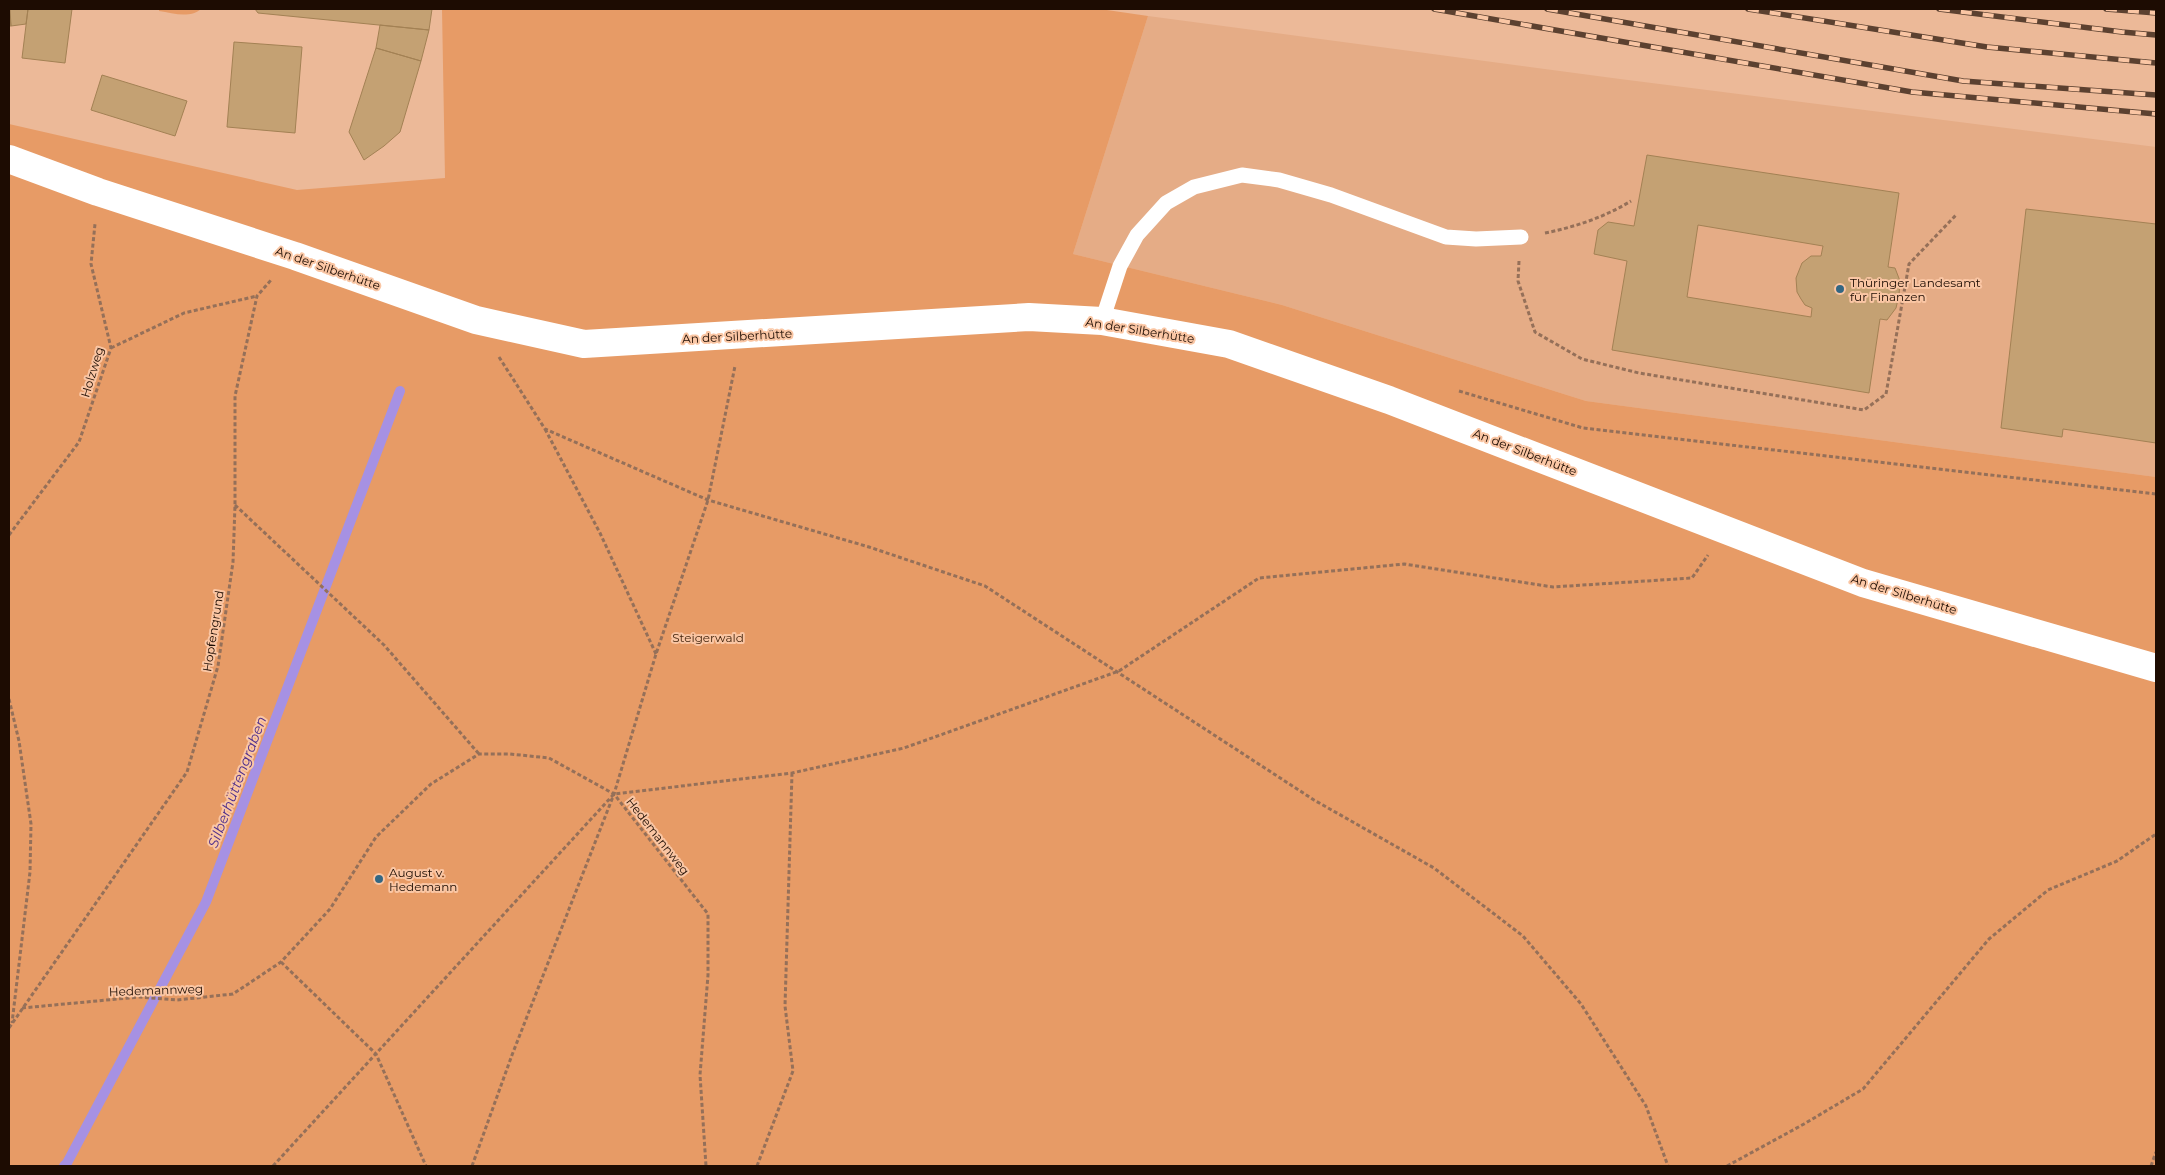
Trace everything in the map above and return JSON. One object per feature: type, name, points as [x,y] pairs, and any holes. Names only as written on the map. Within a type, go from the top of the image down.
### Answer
[{"type":"street","name":"An der Silberhütte","points":[[9,159],[98,192],[295,256],[476,320],[584,344],[741,336],[1029,317],[1102,321],[1229,344],[1398,403],[1862,583],[2156,668]]},
{"type":"lane","points":[[1102,321],[1120,266],[1137,235],[1166,203],[1194,187],[1242,175],[1279,180],[1331,195],[1446,237],[1476,239],[1521,237]]},
{"type":"path","name":"Holzweg","points":[[9,535],[79,442],[111,348],[91,264],[98,192]]},
{"type":"path","points":[[1631,201],[1615,211],[1566,229],[1521,237],[1518,280],[1535,332],[1582,358],[1639,373],[1864,410],[1886,394],[1909,264],[1956,216]]},
{"type":"path","points":[[111,348],[184,313],[257,296],[295,256]]},
{"type":"path","name":"Hopfengrund","points":[[9,1028],[187,772],[218,666],[233,562],[235,396],[257,296]]},
{"type":"path","points":[[476,320],[545,429],[600,533],[656,654]]},
{"type":"path","points":[[472,1166],[512,1055],[614,794],[656,654],[708,500],[741,336]]},
{"type":"path","points":[[1451,388],[1583,428],[2156,494]]},
{"type":"path","points":[[545,429],[708,500],[869,547],[985,586],[1314,800],[1434,868],[1523,936],[1581,1004],[1646,1106],[1668,1166]]},
{"type":"path","points":[[235,505],[384,645],[479,754]]},
{"type":"path","points":[[273,1166],[614,794],[792,773],[904,748],[1119,672],[1259,578],[1404,564],[1554,588],[1692,578],[1726,529]]},
{"type":"path","points":[[9,699],[19,741],[32,824],[30,872],[12,1023]]},
{"type":"path","name":"Hedemannweg","points":[[22,1008],[139,997],[177,1000],[233,994],[281,962],[330,909],[376,837],[430,784],[479,754],[510,754],[549,758],[614,794],[708,914],[708,976],[700,1075],[706,1166]]},
{"type":"path","points":[[757,1166],[793,1071],[785,1006],[792,773]]},
{"type":"path","points":[[1727,1166],[1863,1089],[1989,939],[2048,890],[2117,861],[2156,834]]},
{"type":"path","points":[[281,962],[376,1054],[426,1166]]},
{"type":"path","points":[[2150,1166],[2156,1152]]},
{"type":"shaded area","points":[[1148,16],[1620,79],[2156,147],[2156,477],[1586,401],[1282,305],[1073,254]]},
{"type":"green space","points":[[159,9],[201,9],[186,15],[159,11]]},
{"type":"green space","name":"Steigerwald","points":[[442,9],[1100,9],[1148,16],[1073,254],[1282,305],[1586,401],[2156,477],[2156,1166],[9,1166],[9,124],[297,190],[445,178]]},
{"type":"building","points":[[9,9],[11,26],[9,26]]},
{"type":"building","points":[[10,9],[28,9],[26,24],[11,26]]},
{"type":"building","points":[[28,9],[72,9],[65,63],[22,58]]},
{"type":"building","points":[[255,9],[432,9],[429,30],[258,13]]},
{"type":"building","points":[[380,25],[429,30],[421,61],[376,48]]},
{"type":"building","points":[[234,42],[302,47],[295,133],[227,127]]},
{"type":"building","points":[[376,48],[421,61],[400,132],[364,160],[349,132]]},
{"type":"building","points":[[102,75],[187,101],[175,136],[91,110]]},
{"type":"building","points":[[1647,155],[1899,193],[1888,267],[1895,268],[1900,281],[1899,295],[1896,308],[1887,320],[1880,319],[1869,393],[1612,350],[1627,261],[1594,254],[1598,230],[1608,222],[1634,226]],"holes":[[[1698,225],[1823,246],[1821,256],[1811,256],[1802,263],[1796,278],[1797,292],[1805,305],[1812,308],[1811,317],[1687,297]]]},
{"type":"building","points":[[2026,209],[2156,224],[2156,443],[2063,429],[2062,437],[2001,428]]},
{"type":"waterway","name":"Silberhüttengraben","points":[[64,1166],[206,902],[400,391]]},
{"type":"railway","points":[[1434,9],[1912,92],[2156,114]]},
{"type":"railway","points":[[1547,9],[1963,81],[2156,95]]},
{"type":"railway","points":[[1748,9],[1987,47],[2156,63]]},
{"type":"railway","points":[[1939,9],[2156,35]]},
{"type":"railway","points":[[2106,9],[2156,13]]},
{"type":"place","name":"Thüringer Landesamt für Finanzen","points":[[1840,289]]},
{"type":"place","name":"August v. Hedemann","points":[[379,879]]}]
